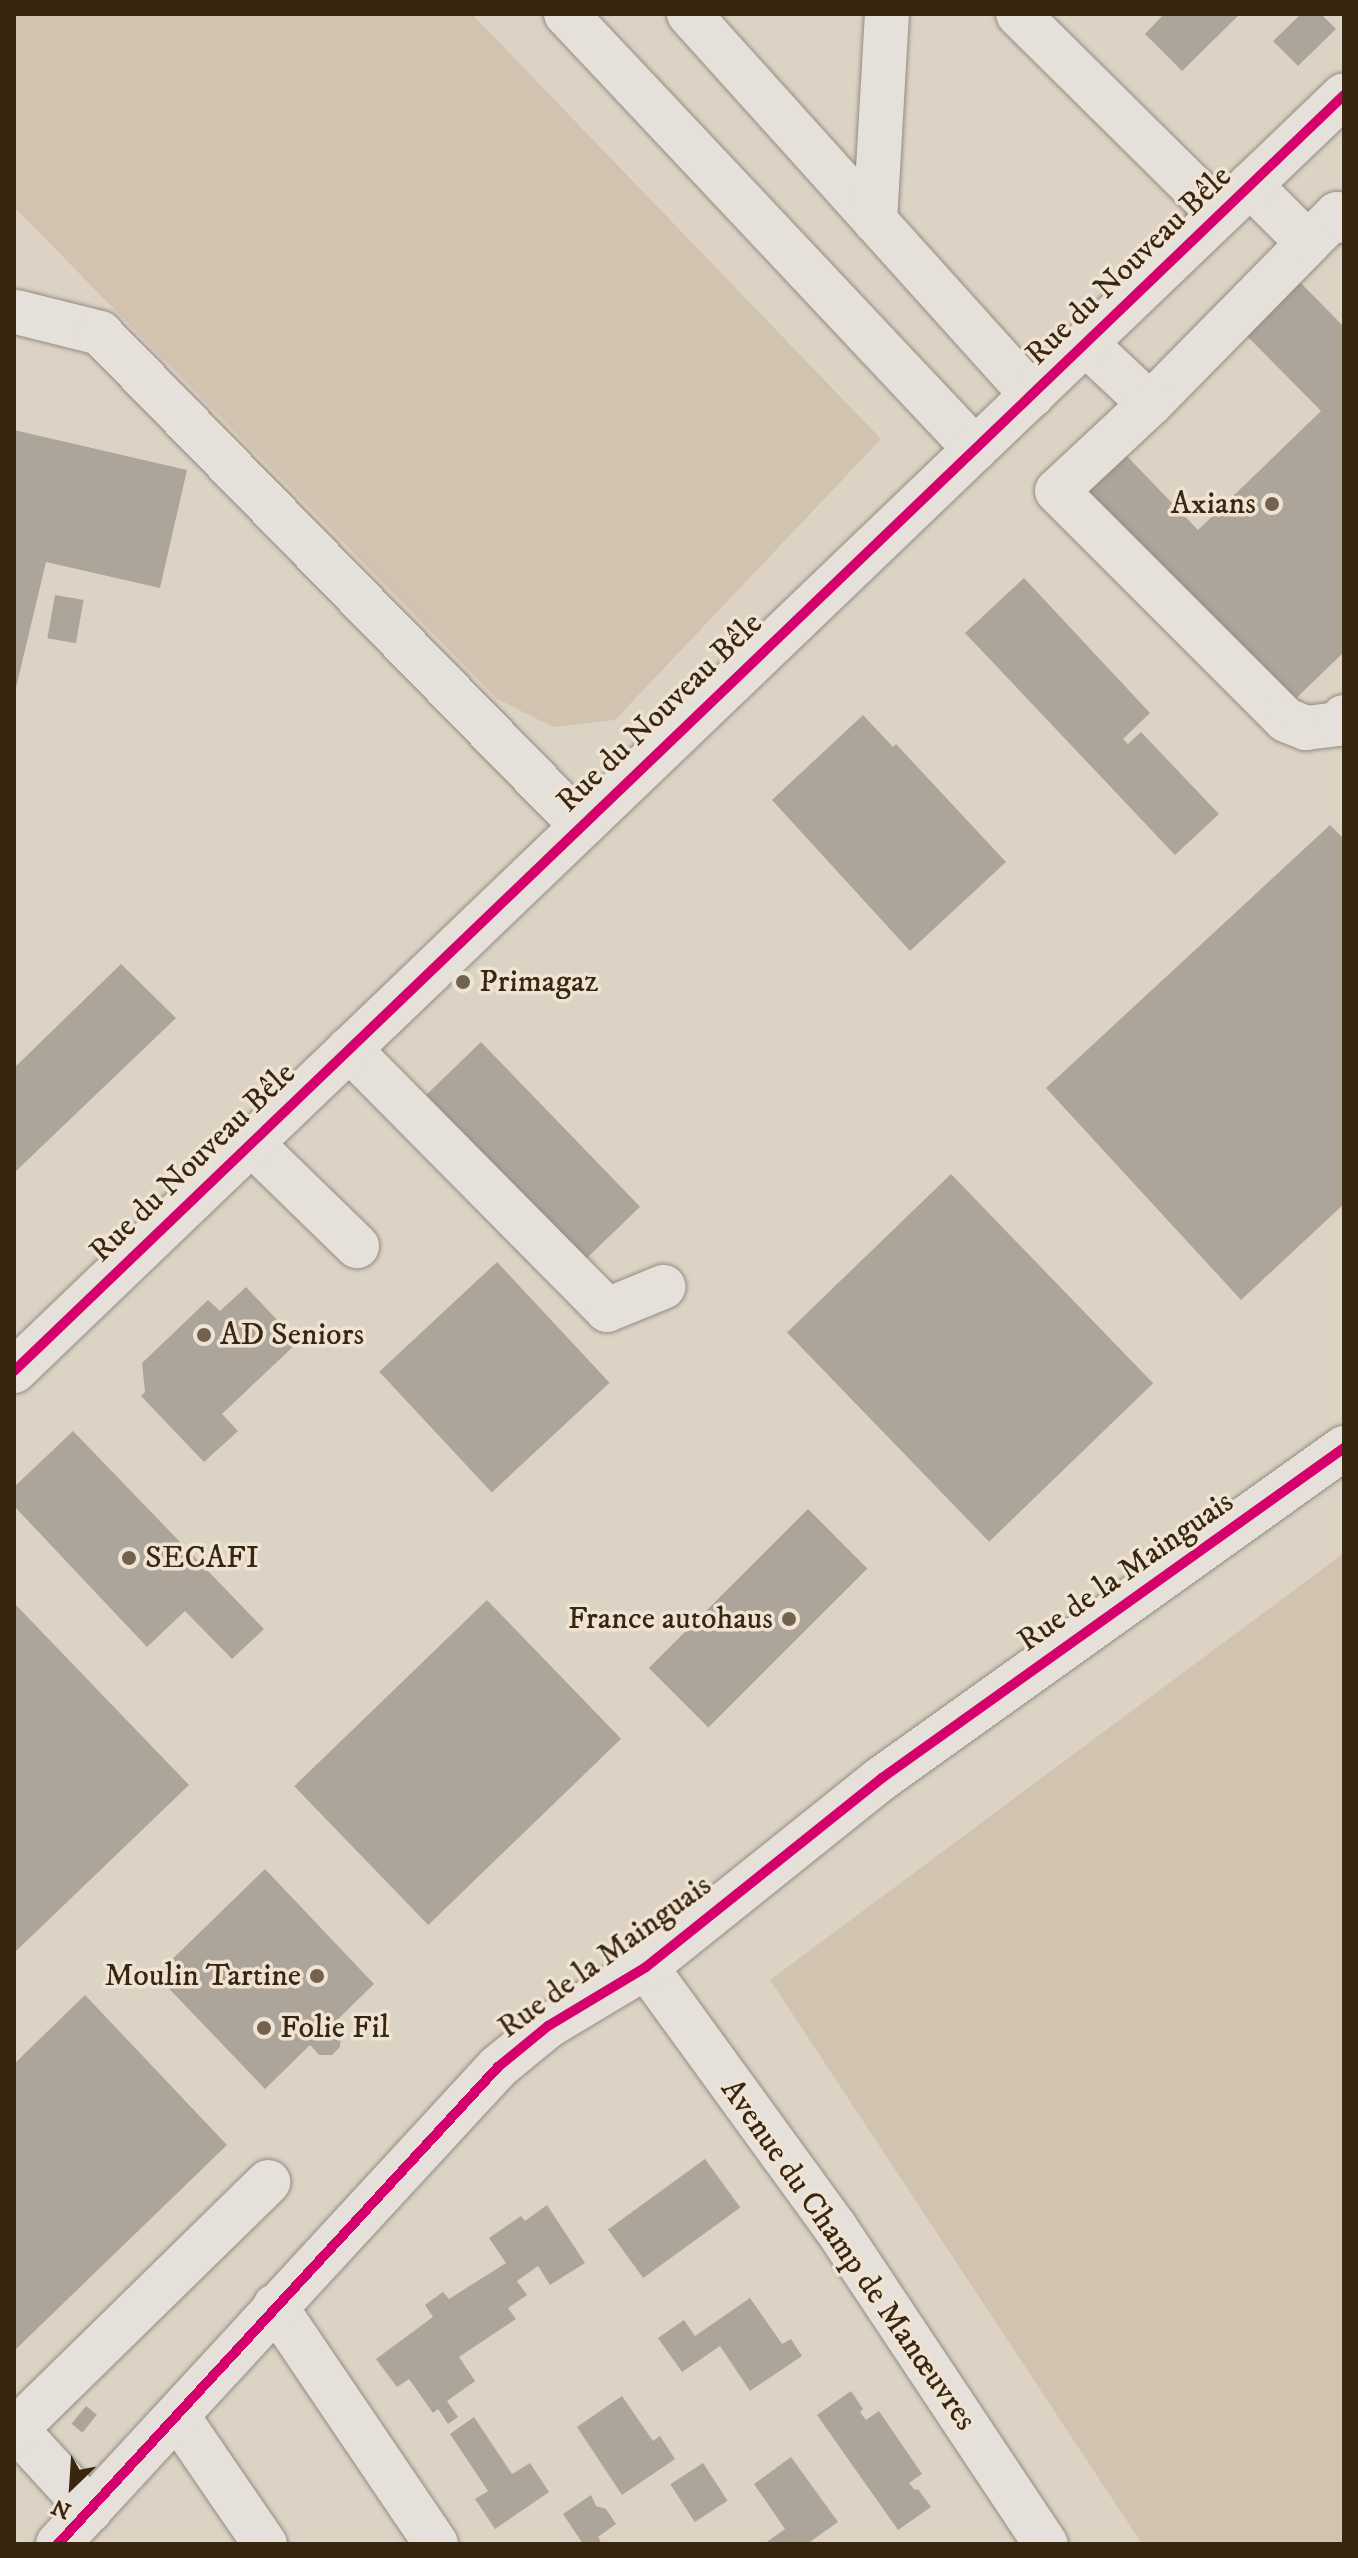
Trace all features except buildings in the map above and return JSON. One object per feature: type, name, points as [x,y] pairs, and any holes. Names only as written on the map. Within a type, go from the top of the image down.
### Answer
[{"type":"street","points":[[566,14],[975,449]]},
{"type":"street","points":[[689,14],[1032,395]]},
{"type":"street","points":[[875,221],[887,14]]},
{"type":"street","points":[[1018,14],[1235,199],[1326,232],[1057,491],[1286,720],[1306,728],[1337,724],[1344,717]]},
{"type":"street","name":"Rue du Nouveau Bêle","points":[[14,1371],[1344,95]]},
{"type":"street","points":[[16,312],[100,333],[581,825]]},
{"type":"street","points":[[1085,343],[1150,404]]},
{"type":"street","points":[[349,1049],[607,1310],[663,1287]]},
{"type":"street","points":[[251,1143],[357,1246]]},
{"type":"street","name":"Rue de la Mainguais","points":[[58,2544],[498,2067],[548,2026],[646,1967],[882,1778],[1344,1448]]},
{"type":"street","name":"Avenue du Champ de Manœuvres","points":[[646,1967],[835,2227],[1046,2544]]},
{"type":"street","points":[[90,2510],[15,2430],[268,2182]]},
{"type":"street","points":[[275,2306],[436,2544]]},
{"type":"street","points":[[178,2417],[265,2544]]},
{"type":"shaded area","points":[[14,14],[472,14],[881,439],[615,720],[553,727],[497,699],[14,207]]},
{"type":"shaded area","points":[[1344,1553],[1344,2544],[1142,2544],[770,1980]]},
{"type":"cycle path","points":[[14,1371],[1344,95]]},
{"type":"cycle path","points":[[58,2544],[498,2067],[548,2026],[646,1967],[882,1778],[1344,1448]]},
{"type":"place","name":"Axians","points":[[1272,504]]},
{"type":"place","name":"Primagaz","points":[[463,982]]},
{"type":"place","name":"AD Seniors","points":[[204,1335]]},
{"type":"place","name":"SECAFI","points":[[129,1558]]},
{"type":"place","name":"France autohaus","points":[[789,1619]]},
{"type":"place","name":"Moulin Tartine","points":[[317,1976]]},
{"type":"place","name":"Folie Fil","points":[[264,2028]]}]
